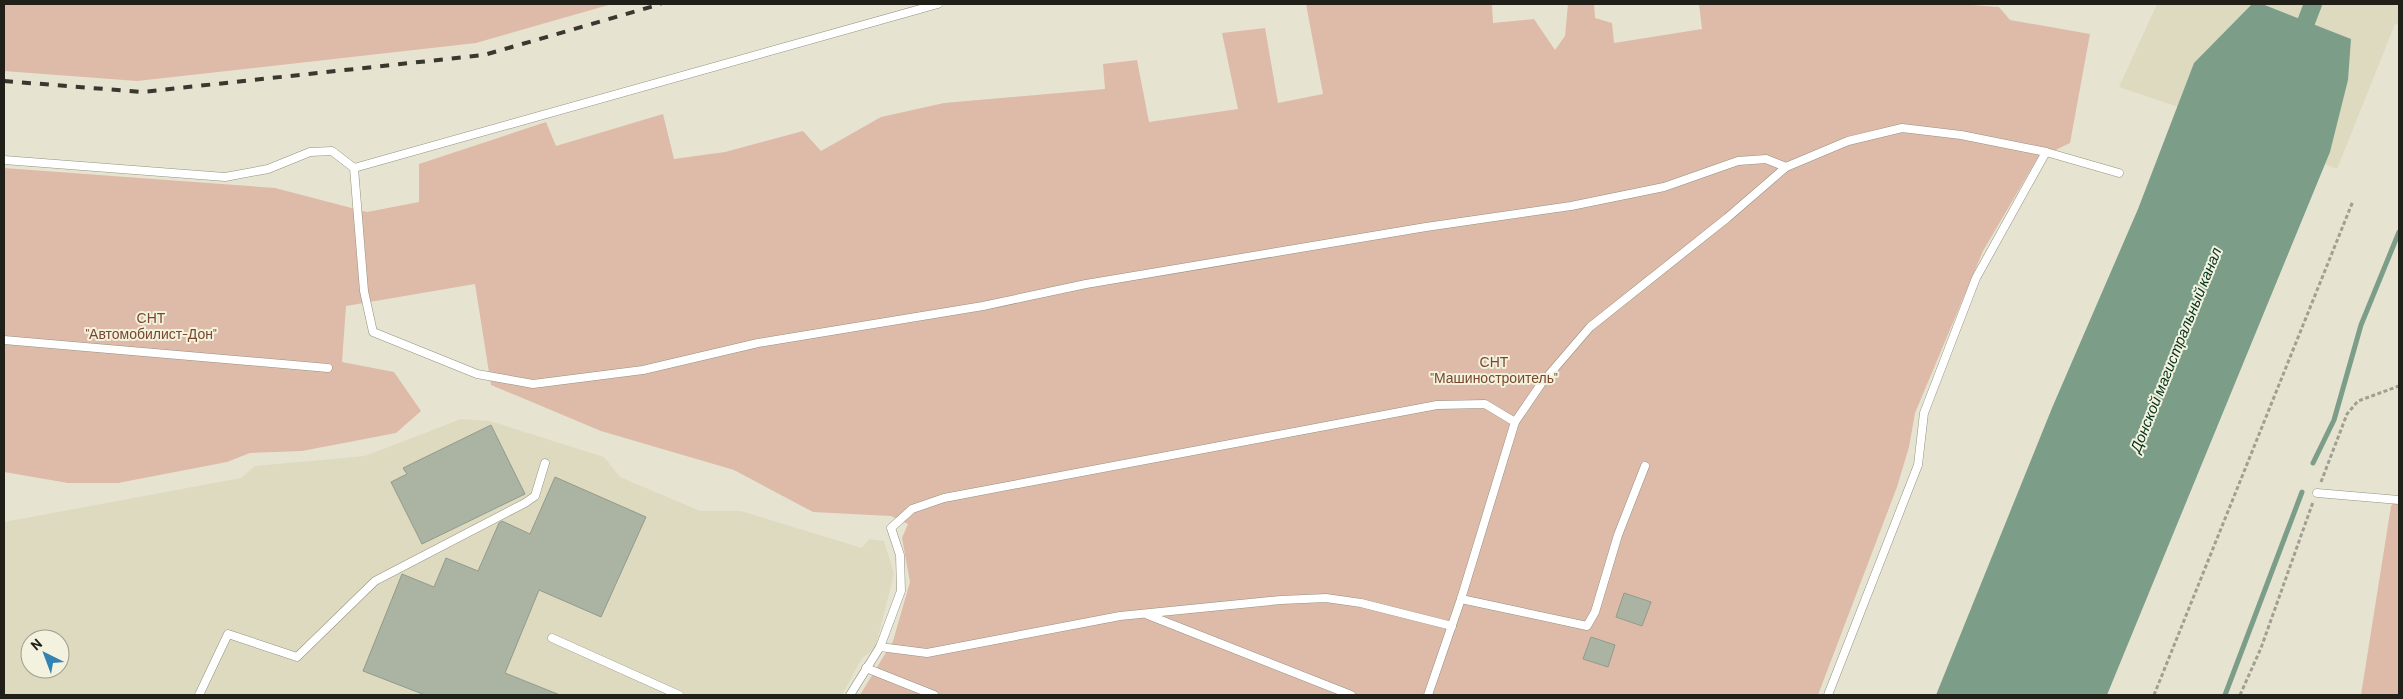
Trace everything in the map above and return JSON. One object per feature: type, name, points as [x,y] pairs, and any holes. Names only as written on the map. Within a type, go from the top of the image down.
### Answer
[{"type":"lane","points":[[354,168],[938,4]]},
{"type":"lane","points":[[1428,695],[1461,599],[1515,422],[1541,384],[1590,327],[1726,218],[1786,167],[1848,141],[1902,128],[1961,135],[2046,152],[2119,173]]},
{"type":"lane","points":[[4,160],[225,177],[268,169],[310,152],[332,151],[354,168],[364,291],[373,332],[478,374],[533,384],[643,370],[758,343],[983,306],[1086,284],[1426,227],[1571,206],[1664,187],[1738,160],[1766,158],[1786,167]]},
{"type":"lane","points":[[1828,695],[1918,465],[1924,413],[1976,278],[2046,152]]},
{"type":"lane","points":[[4,340],[328,368]]},
{"type":"lane","points":[[850,695],[880,647],[901,591],[900,555],[891,528],[912,509],[944,498],[1437,405],[1485,404],[1515,422]]},
{"type":"lane","points":[[199,695],[228,634],[297,657],[375,582],[530,500],[535,496],[545,463]]},
{"type":"lane","points":[[1461,599],[1587,626],[1595,612],[1618,535],[1645,466]]},
{"type":"lane","points":[[2316,493],[2399,500]]},
{"type":"lane","points":[[880,647],[927,652],[1120,616],[1281,600],[1326,598],[1361,604],[1452,626]]},
{"type":"lane","points":[[1146,614],[1351,695]]},
{"type":"lane","points":[[552,638],[679,695]]},
{"type":"lane","points":[[866,668],[934,695]]},
{"type":"path","points":[[2154,695],[2353,201]]},
{"type":"path","points":[[2240,695],[2261,648],[2316,493],[2347,414],[2358,401],[2399,386]]},
{"type":"shaded area","points":[[2157,4],[2252,4],[2195,63],[2178,107],[2119,87]]},
{"type":"shaded area","points":[[2262,4],[2399,4],[2399,25],[2395,24],[2337,169],[2325,164],[2348,80]]},
{"type":"shaded area","points":[[461,419],[490,421],[604,457],[620,477],[700,511],[741,511],[862,548],[869,539],[884,541],[894,574],[875,649],[862,658],[842,695],[4,695],[4,522],[241,478],[255,466],[365,456]]},
{"type":"green space","points":[[4,4],[612,4],[476,43],[137,81],[4,71]]},
{"type":"green space","name":"СНТ \"Машиностроитель\"","points":[[1306,4],[1492,4],[1493,23],[1534,19],[1555,50],[1565,36],[1568,4],[1594,4],[1595,18],[1612,23],[1614,43],[1702,29],[1699,4],[1958,4],[1999,7],[2010,20],[2090,34],[2070,143],[2037,159],[1983,251],[1915,413],[1909,447],[1897,487],[1818,695],[860,695],[893,641],[910,582],[902,538],[908,524],[891,516],[813,512],[734,470],[601,431],[491,385],[475,284],[346,306],[342,362],[394,372],[421,411],[396,433],[302,451],[250,453],[227,462],[118,483],[68,483],[4,472],[4,168],[275,188],[367,212],[419,202],[419,164],[546,122],[556,146],[663,114],[674,159],[725,152],[803,131],[821,151],[881,117],[944,103],[1105,89],[1103,64],[1137,60],[1149,122],[1238,109],[1222,33],[1265,28],[1278,103],[1323,94]]},
{"type":"green space","points":[[2399,495],[2399,695],[2361,695],[2391,506]]},
{"type":"water","points":[[2252,4],[2262,4],[2351,39],[2348,80],[2330,152],[2107,695],[1936,695],[2052,408],[2138,209],[2194,63]]},
{"type":"building","points":[[491,425],[525,494],[422,544],[391,482],[407,474],[403,468]]},
{"type":"building","points":[[555,477],[646,517],[601,617],[539,590],[505,673],[560,695],[425,695],[363,671],[402,574],[434,587],[446,558],[478,571],[499,523],[502,521],[530,534]]},
{"type":"building","points":[[1624,593],[1651,602],[1642,626],[1616,617]]},
{"type":"building","points":[[1591,637],[1615,645],[1608,667],[1583,659]]},
{"type":"waterway","name":"Донской магистральный канал","points":[[2298,43],[2313,4]]},
{"type":"waterway","points":[[2313,463],[2334,420],[2361,325],[2399,232]]},
{"type":"waterway","points":[[2225,695],[2302,492]]},
{"type":"railway","points":[[4,81],[142,92],[484,55],[661,4]]},
{"type":"park label","name":"СНТ \"Автомобилист-Дон\"","points":[[151,326]]}]
